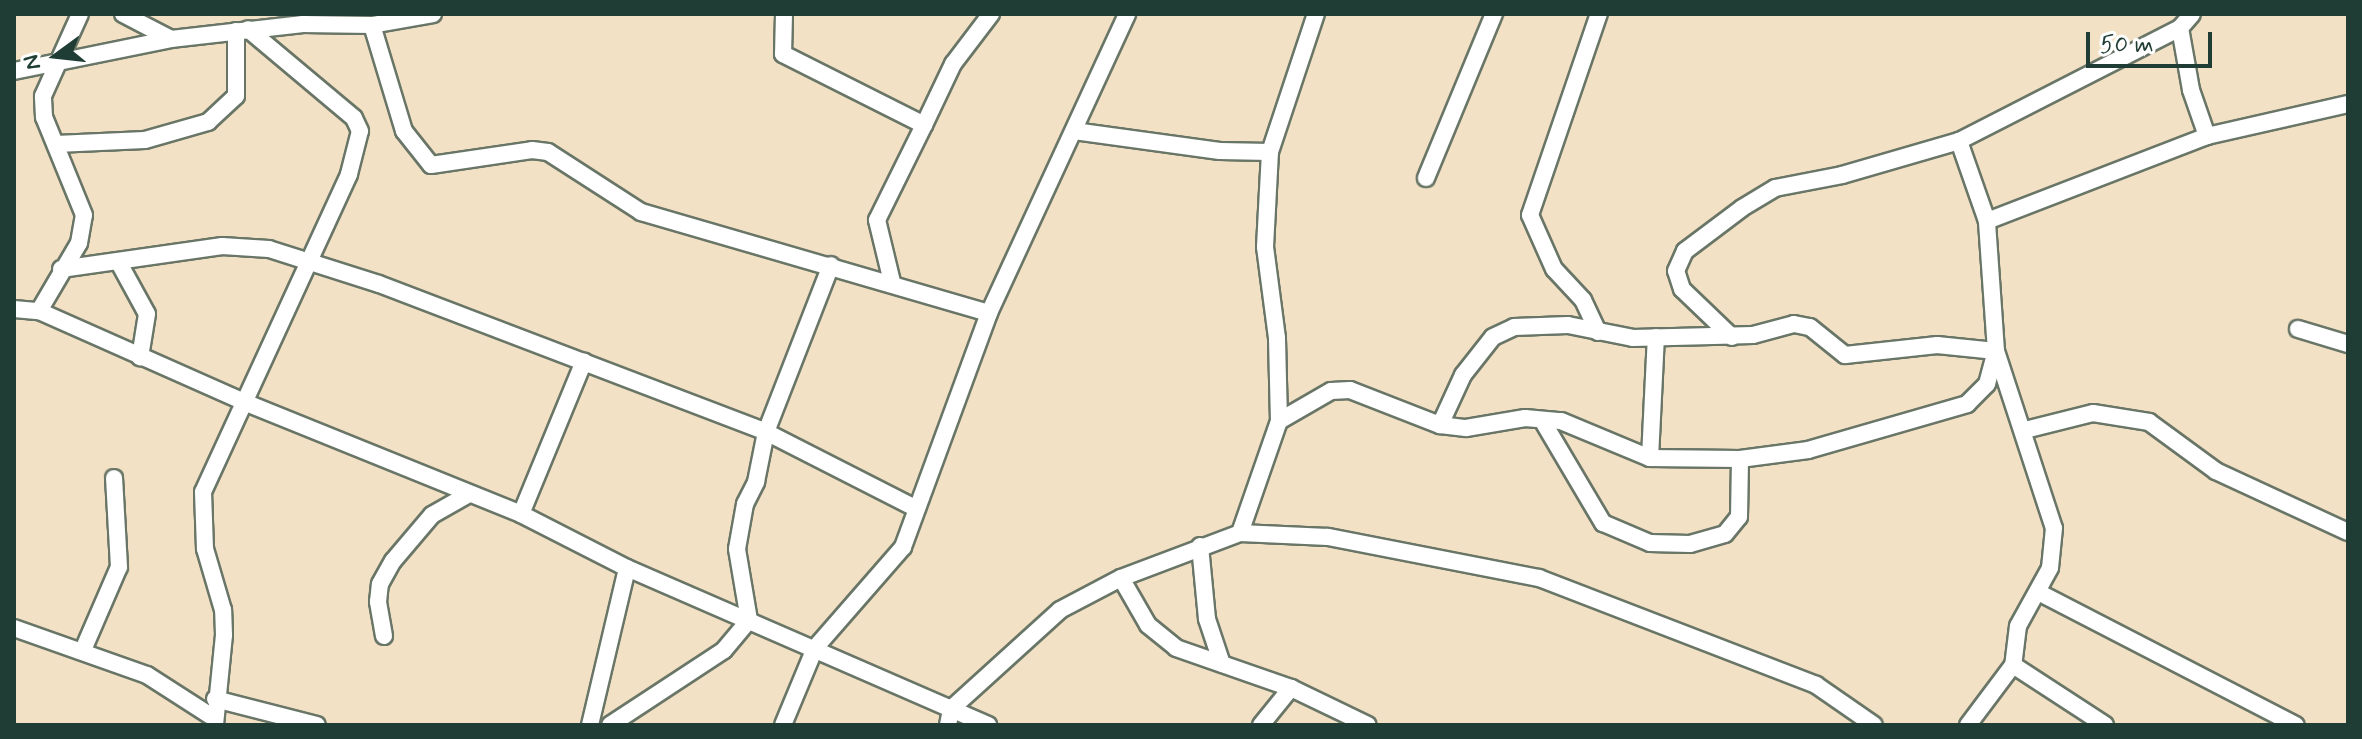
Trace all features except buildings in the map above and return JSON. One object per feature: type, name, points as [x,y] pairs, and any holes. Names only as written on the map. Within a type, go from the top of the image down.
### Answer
[{"type":"street","points":[[39,311],[79,243],[84,215],[56,144],[43,96],[54,64],[80,14]]},
{"type":"street","points":[[123,14],[171,39]]},
{"type":"street","points":[[14,71],[171,39],[304,19],[372,25],[433,14]]},
{"type":"street","points":[[784,14],[783,54],[924,125]]},
{"type":"street","points":[[892,282],[877,220],[953,64],[991,14]]},
{"type":"street","points":[[783,725],[815,648],[903,547],[989,313],[1127,14]]},
{"type":"street","points":[[1240,533],[1279,421],[1277,338],[1265,247],[1270,152],[1316,14]]},
{"type":"street","points":[[1426,178],[1494,14]]},
{"type":"street","points":[[1598,332],[1583,300],[1554,269],[1530,215],[1599,14]]},
{"type":"street","points":[[1732,337],[1682,289],[1676,271],[1685,251],[1742,208],[1775,188],[1842,175],[1959,141],[2180,28],[2192,14]]},
{"type":"street","points":[[372,25],[404,131],[431,165],[532,150],[548,152],[641,212],[892,282],[989,313]]},
{"type":"street","points":[[2180,28],[2191,90],[2207,136]]},
{"type":"street","points":[[56,144],[88,147],[145,140],[208,122],[236,96],[242,30]]},
{"type":"street","points":[[214,722],[215,699],[223,665],[223,610],[200,513],[203,492],[306,261],[349,174],[360,131],[354,118],[242,30]]},
{"type":"street","points":[[1987,221],[2207,136],[2348,104]]},
{"type":"street","points":[[1074,131],[1220,151],[1270,152]]},
{"type":"street","points":[[1959,141],[1987,221],[1996,351],[2025,430],[2054,528],[2050,568],[2018,626],[2013,665],[1968,725]]},
{"type":"street","points":[[61,269],[238,246],[306,261],[584,361],[766,432],[917,509]]},
{"type":"street","points":[[118,261],[147,314],[140,357]]},
{"type":"street","points":[[610,725],[724,650],[749,620],[737,549],[766,432],[831,265]]},
{"type":"street","points":[[15,308],[39,311],[244,402],[521,514],[627,568],[815,648],[949,717],[988,725]]},
{"type":"street","points":[[1706,335],[1709,315]]},
{"type":"street","points":[[1440,425],[1463,375],[1493,337],[1514,327],[1568,325],[1598,332],[1656,337],[1732,337],[1794,324],[1810,327],[1845,355],[1937,345],[1996,351]]},
{"type":"street","points":[[2298,329],[2348,344]]},
{"type":"street","points":[[1650,458],[1656,337]]},
{"type":"street","points":[[1279,421],[1331,391],[1350,390],[1440,425],[1561,421],[1650,458],[1740,459],[1808,450],[1967,404],[1987,384],[1996,351]]},
{"type":"street","points":[[521,514],[584,361]]},
{"type":"street","points":[[2025,430],[2093,413],[2149,422],[2216,471],[2348,532]]},
{"type":"street","points":[[1542,420],[1603,523],[1650,543],[1690,544],[1725,534],[1739,517],[1740,459]]},
{"type":"street","points":[[83,650],[119,567],[114,478]]},
{"type":"street","points":[[384,636],[379,593],[393,561],[432,515],[469,494]]},
{"type":"street","points":[[949,717],[1060,610],[1121,578],[1240,533],[1328,537],[1539,578],[1816,685],[1874,725]]},
{"type":"street","points":[[1200,546],[1207,619],[1222,664]]},
{"type":"street","points":[[590,725],[627,568]]},
{"type":"street","points":[[1121,578],[1148,625],[1176,648],[1291,688],[1368,725]]},
{"type":"street","points":[[2038,592],[2296,725]]},
{"type":"street","points":[[14,628],[147,675],[214,722]]},
{"type":"street","points":[[2013,665],[2105,725]]},
{"type":"street","points":[[1261,725],[1291,688]]},
{"type":"street","points":[[215,699],[317,725]]}]
